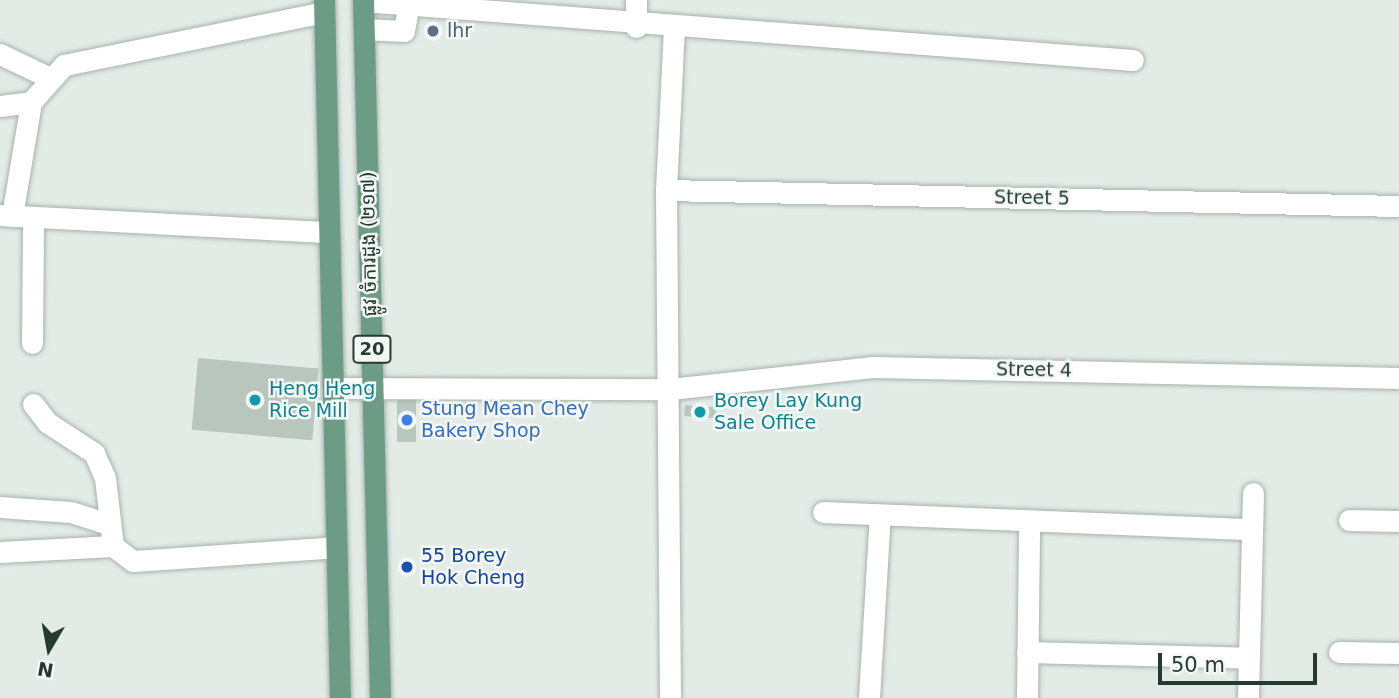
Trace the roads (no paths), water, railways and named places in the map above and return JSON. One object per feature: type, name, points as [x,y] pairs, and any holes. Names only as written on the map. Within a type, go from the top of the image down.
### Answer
[{"type":"main road","name":"ផ្លូវ ចំការដូង (២១៧)","points":[[363,0],[380,698]]},
{"type":"main road","name":"ផ្លូវ ចំការដូង (២១៧)","points":[[324,6],[340,698]]},
{"type":"street","points":[[363,0],[636,27],[1133,60]]},
{"type":"street","points":[[636,0],[636,27]]},
{"type":"street","points":[[364,29],[404,31],[409,4]]},
{"type":"street","points":[[324,6],[99,54],[48,76],[32,102],[6,216],[329,232]]},
{"type":"street","points":[[670,698],[670,390],[666,190],[674,29]]},
{"type":"street","points":[[0,54],[48,76]]},
{"type":"street","points":[[0,106],[32,102]]},
{"type":"street","name":"Street 5","points":[[666,190],[1399,206]]},
{"type":"street","points":[[32,343],[33,218]]},
{"type":"street","name":"Street 4","points":[[333,388],[670,390],[873,367],[1399,378]]},
{"type":"street","points":[[33,404],[48,423],[94,453],[105,478],[113,546]]},
{"type":"street","points":[[1248,698],[1253,493]]},
{"type":"street","points":[[0,507],[71,512],[109,524]]},
{"type":"street","points":[[823,512],[1029,523],[1252,529]]},
{"type":"street","points":[[869,698],[880,515]]},
{"type":"street","points":[[1349,520],[1399,521]]},
{"type":"street","points":[[1027,698],[1029,523]]},
{"type":"street","points":[[0,552],[113,546],[133,561],[336,547]]},
{"type":"street","points":[[1027,652],[1249,658]]},
{"type":"street","points":[[1339,652],[1399,653]]},
{"type":"place","name":"lhr","points":[[433,31]]},
{"type":"place","name":"Heng Heng Rice Mill","points":[[255,400]]},
{"type":"place","name":"Borey Lay Kung Sale Office","points":[[700,412]]},
{"type":"place","name":"Stung Mean Chey Bakery Shop","points":[[407,420]]},
{"type":"place","name":"55 Borey Hok Cheng","points":[[407,567]]}]
